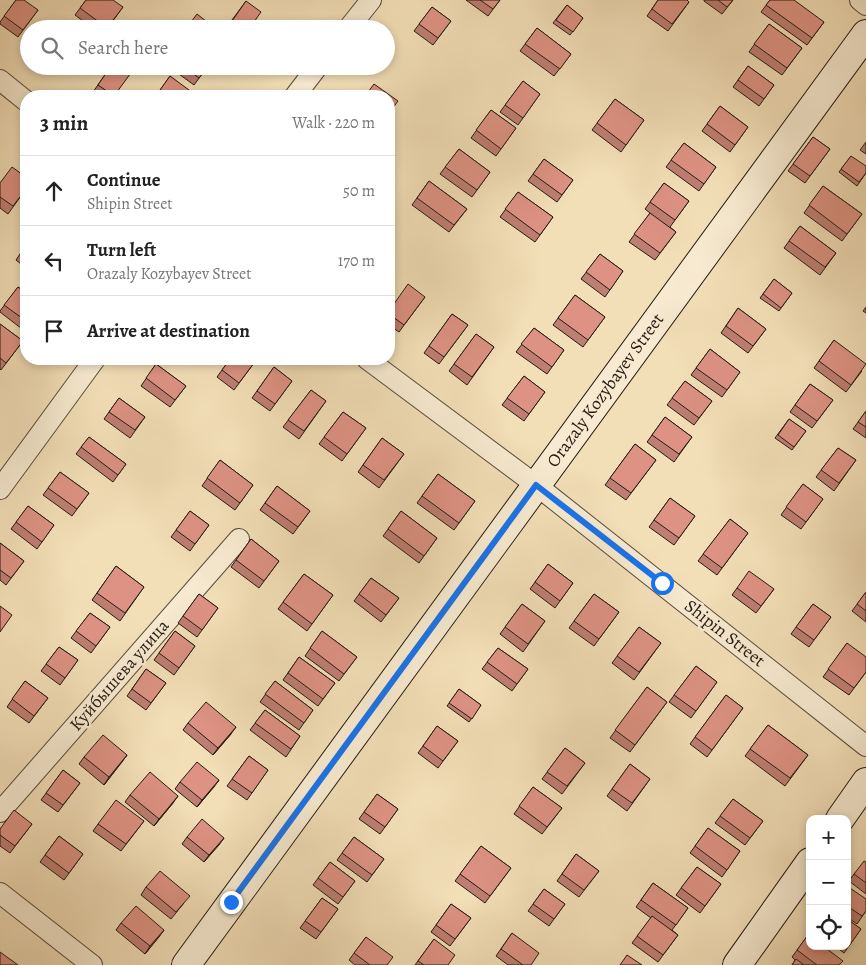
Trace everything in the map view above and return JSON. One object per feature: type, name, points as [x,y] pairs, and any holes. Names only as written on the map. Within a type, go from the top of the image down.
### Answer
[{"type":"street","points":[[355,20],[371,0]]},
{"type":"street","points":[[860,0],[866,5]]},
{"type":"street","name":"Orazaly Kozybayev Street","points":[[186,965],[866,34]]},
{"type":"street","points":[[300,90],[311,75]]},
{"type":"street","points":[[0,80],[20,95]]},
{"type":"street","points":[[0,489],[91,365]]},
{"type":"street","name":"Shipin Street","points":[[375,365],[536,485],[866,746]]},
{"type":"street","name":"Куйбышева улица","points":[[0,812],[239,539]]},
{"type":"street","points":[[843,815],[866,782]]},
{"type":"street","points":[[737,965],[806,868]]},
{"type":"street","points":[[0,893],[92,965]]},
{"type":"building","points":[[16,0],[24,0],[38,10],[30,20],[20,20],[20,28],[4,16]]},
{"type":"building","points":[[86,0],[113,0],[123,7],[113,20],[96,20],[80,8]]},
{"type":"building","points":[[480,0],[500,0],[493,9]]},
{"type":"building","points":[[658,0],[687,0],[689,2],[672,24],[652,9]]},
{"type":"building","points":[[718,0],[733,0],[727,7]]},
{"type":"building","points":[[770,0],[794,0],[824,22],[812,38],[766,5]]},
{"type":"building","points":[[246,1],[261,12],[255,20],[233,20]]},
{"type":"building","points":[[567,5],[583,18],[573,32],[556,20]]},
{"type":"building","points":[[432,7],[451,21],[438,38],[419,24]]},
{"type":"building","points":[[197,14],[205,20],[192,20]]},
{"type":"building","points":[[769,24],[802,48],[787,68],[754,44]]},
{"type":"building","points":[[537,28],[571,54],[560,69],[525,44]]},
{"type":"building","points":[[748,66],[774,85],[764,99],[738,80]]},
{"type":"building","points":[[105,75],[129,75],[118,90],[105,90],[98,85]]},
{"type":"building","points":[[170,76],[189,90],[160,90]]},
{"type":"building","points":[[523,81],[540,94],[523,118],[505,105]]},
{"type":"building","points":[[374,84],[382,90],[370,90]]},
{"type":"building","points":[[615,99],[644,120],[626,145],[597,123]]},
{"type":"building","points":[[720,106],[748,127],[735,145],[707,124]]},
{"type":"building","points":[[491,110],[516,128],[501,149],[476,130]]},
{"type":"building","points":[[813,137],[830,149],[810,176],[793,164]]},
{"type":"building","points":[[684,143],[716,167],[704,184],[671,160]]},
{"type":"building","points":[[459,149],[490,172],[477,190],[445,167]]},
{"type":"building","points":[[851,156],[866,166],[866,173],[859,182],[841,169]]},
{"type":"building","points":[[544,159],[573,180],[562,195],[533,174]]},
{"type":"building","points":[[12,167],[20,173],[20,197],[13,206],[0,197],[0,183]]},
{"type":"building","points":[[429,181],[467,209],[454,225],[417,198]]},
{"type":"building","points":[[664,183],[689,201],[675,220],[650,202]]},
{"type":"building","points":[[823,186],[862,214],[847,234],[809,205]]},
{"type":"building","points":[[518,192],[553,217],[540,235],[505,209]]},
{"type":"building","points":[[650,213],[676,232],[660,253],[634,234]]},
{"type":"building","points":[[800,226],[836,253],[825,267],[789,241]]},
{"type":"building","points":[[600,254],[623,271],[610,290],[586,272]]},
{"type":"building","points":[[774,279],[792,293],[781,308],[763,294]]},
{"type":"building","points":[[408,284],[425,297],[404,325],[395,318],[395,302]]},
{"type":"building","points":[[18,287],[20,288],[20,317],[4,305]]},
{"type":"building","points":[[575,295],[605,317],[588,340],[558,318]]},
{"type":"building","points":[[738,308],[766,329],[753,346],[726,326]]},
{"type":"building","points":[[452,314],[468,325],[444,357],[429,346]]},
{"type":"building","points":[[0,324],[20,339],[20,345],[6,363],[0,358]]},
{"type":"building","points":[[534,328],[564,350],[552,367],[521,344]]},
{"type":"building","points":[[476,334],[494,347],[472,377],[454,364]]},
{"type":"building","points":[[834,340],[866,364],[851,385],[819,361]]},
{"type":"building","points":[[710,349],[740,372],[727,390],[696,368]]},
{"type":"building","points":[[155,365],[157,365],[186,386],[175,400],[146,378]]},
{"type":"building","points":[[226,365],[252,365],[239,383],[222,370]]},
{"type":"building","points":[[274,367],[292,381],[275,404],[257,391]]},
{"type":"building","points":[[524,376],[545,392],[529,414],[507,398]]},
{"type":"building","points":[[685,381],[712,401],[699,418],[672,398]]},
{"type":"building","points":[[810,384],[833,400],[817,421],[795,405]]},
{"type":"building","points":[[311,390],[326,401],[304,431],[288,420]]},
{"type":"building","points":[[119,398],[145,417],[135,430],[109,412]]},
{"type":"building","points":[[866,411],[866,427],[858,422]]},
{"type":"building","points":[[343,412],[366,428],[347,454],[324,437]]},
{"type":"building","points":[[665,417],[692,437],[679,454],[652,435]]},
{"type":"building","points":[[789,419],[806,431],[794,447],[778,435]]},
{"type":"building","points":[[89,437],[126,464],[118,475],[81,447]]},
{"type":"building","points":[[382,438],[404,454],[384,480],[363,465]]},
{"type":"building","points":[[635,444],[656,460],[631,493],[610,478]]},
{"type":"building","points":[[838,448],[856,460],[839,483],[821,470]]},
{"type":"building","points":[[220,460],[253,485],[240,503],[207,478]]},
{"type":"building","points":[[60,472],[89,493],[77,509],[48,488]]},
{"type":"building","points":[[438,474],[475,501],[459,523],[422,496]]},
{"type":"building","points":[[803,484],[823,499],[806,522],[786,507]]},
{"type":"building","points":[[277,486],[310,511],[298,527],[265,503]]},
{"type":"building","points":[[670,498],[695,516],[679,538],[654,520]]},
{"type":"building","points":[[28,506],[54,525],[42,542],[16,522]]},
{"type":"building","points":[[190,511],[209,525],[195,544],[176,530]]},
{"type":"building","points":[[401,511],[437,538],[424,556],[388,529]]},
{"type":"building","points":[[730,519],[748,533],[722,568],[703,554]]},
{"type":"building","points":[[251,539],[279,561],[264,581],[236,560]]},
{"type":"building","points":[[0,543],[24,561],[11,578],[0,570]]},
{"type":"building","points":[[548,564],[573,583],[560,601],[535,582]]},
{"type":"building","points":[[116,566],[144,587],[125,613],[97,593]]},
{"type":"building","points":[[749,571],[774,589],[761,606],[737,588]]},
{"type":"building","points":[[304,574],[333,595],[312,624],[283,602]]},
{"type":"building","points":[[371,578],[399,598],[386,615],[359,594]]},
{"type":"building","points":[[866,592],[866,611],[857,604]]},
{"type":"building","points":[[199,594],[218,608],[202,630],[183,616]]},
{"type":"building","points":[[594,594],[619,612],[599,639],[574,621]]},
{"type":"building","points":[[522,604],[545,621],[528,644],[505,627]]},
{"type":"building","points":[[813,604],[831,617],[814,640],[796,627]]},
{"type":"building","points":[[0,606],[12,615],[0,632]]},
{"type":"building","points":[[90,613],[110,627],[96,646],[76,631]]},
{"type":"building","points":[[639,627],[661,643],[639,672],[617,656]]},
{"type":"building","points":[[175,631],[195,646],[179,668],[159,653]]},
{"type":"building","points":[[322,631],[357,657],[344,674],[310,648]]},
{"type":"building","points":[[847,643],[866,657],[866,672],[854,688],[828,669]]},
{"type":"building","points":[[59,647],[78,660],[65,678],[46,664]]},
{"type":"building","points":[[498,648],[528,669],[517,684],[487,662]]},
{"type":"building","points":[[299,657],[335,683],[323,699],[288,673]]},
{"type":"building","points":[[696,666],[717,682],[696,711],[674,695]]},
{"type":"building","points":[[146,669],[166,683],[151,703],[132,689]]},
{"type":"building","points":[[25,681],[48,698],[34,716],[12,699]]},
{"type":"building","points":[[275,681],[313,710],[304,723],[265,694]]},
{"type":"building","points":[[647,687],[667,702],[635,745],[615,730]]},
{"type":"building","points":[[459,689],[481,705],[472,719],[449,703]]},
{"type":"building","points":[[726,695],[743,708],[712,750],[695,737]]},
{"type":"building","points":[[206,702],[236,727],[218,748],[188,723]]},
{"type":"building","points":[[265,710],[300,736],[291,749],[255,723]]},
{"type":"building","points":[[768,725],[808,755],[790,778],[750,749]]},
{"type":"building","points":[[437,726],[458,741],[443,761],[423,746]]},
{"type":"building","points":[[103,735],[127,755],[109,777],[84,757]]},
{"type":"building","points":[[565,748],[585,763],[567,786],[547,772]]},
{"type":"building","points":[[249,756],[268,770],[252,793],[232,779]]},
{"type":"building","points":[[197,762],[219,780],[202,800],[180,782]]},
{"type":"building","points":[[630,764],[650,779],[632,803],[612,789]]},
{"type":"building","points":[[63,770],[80,783],[63,805],[46,793]]},
{"type":"building","points":[[150,772],[178,796],[159,819],[130,795]]},
{"type":"building","points":[[533,787],[562,808],[547,827],[519,806]]},
{"type":"building","points":[[377,794],[398,809],[385,827],[364,812]]},
{"type":"building","points":[[733,799],[763,821],[750,838],[720,816]]},
{"type":"building","points":[[116,800],[144,821],[126,844],[98,824]]},
{"type":"building","points":[[14,810],[32,824],[15,846],[0,835],[0,829]]},
{"type":"building","points":[[202,819],[224,838],[209,855],[187,837]]},
{"type":"building","points":[[708,828],[740,851],[727,870],[695,846]]},
{"type":"building","points":[[59,836],[83,854],[69,873],[45,855]]},
{"type":"building","points":[[354,837],[384,859],[372,875],[342,853]]},
{"type":"building","points":[[481,846],[511,868],[490,896],[460,874]]},
{"type":"building","points":[[576,854],[599,871],[584,890],[562,874]]},
{"type":"building","points":[[864,861],[866,862],[866,883],[854,874]]},
{"type":"building","points":[[330,862],[355,881],[343,897],[318,878]]},
{"type":"building","points":[[697,867],[721,884],[705,906],[681,888]]},
{"type":"building","points":[[160,871],[190,896],[176,912],[146,887]]},
{"type":"building","points":[[653,883],[688,908],[676,925],[641,900]]},
{"type":"building","points":[[544,889],[565,904],[554,919],[533,904]]},
{"type":"building","points":[[851,889],[866,899],[866,911],[862,916],[851,909]]},
{"type":"building","points":[[322,898],[338,909],[321,932],[305,921]]},
{"type":"building","points":[[451,904],[471,918],[455,939],[436,925]]},
{"type":"building","points":[[136,906],[164,930],[150,946],[121,923]]},
{"type":"building","points":[[652,916],[678,935],[663,955],[637,936]]},
{"type":"building","points":[[851,922],[861,929],[851,943]]},
{"type":"building","points":[[512,933],[539,953],[531,965],[523,965],[501,949]]},
{"type":"building","points":[[366,937],[393,957],[387,965],[370,965],[354,953]]},
{"type":"building","points":[[806,938],[806,950],[828,950],[843,961],[839,965],[817,965],[797,950]]},
{"type":"building","points":[[434,939],[455,955],[448,965],[424,965],[418,961]]},
{"type":"building","points":[[0,952],[18,965],[0,965]]},
{"type":"building","points":[[627,955],[642,965],[620,965]]},
{"type":"building","points":[[796,959],[804,965],[792,965]]},
{"type":"route","points":[[231,902],[536,485],[662,583]]}]
